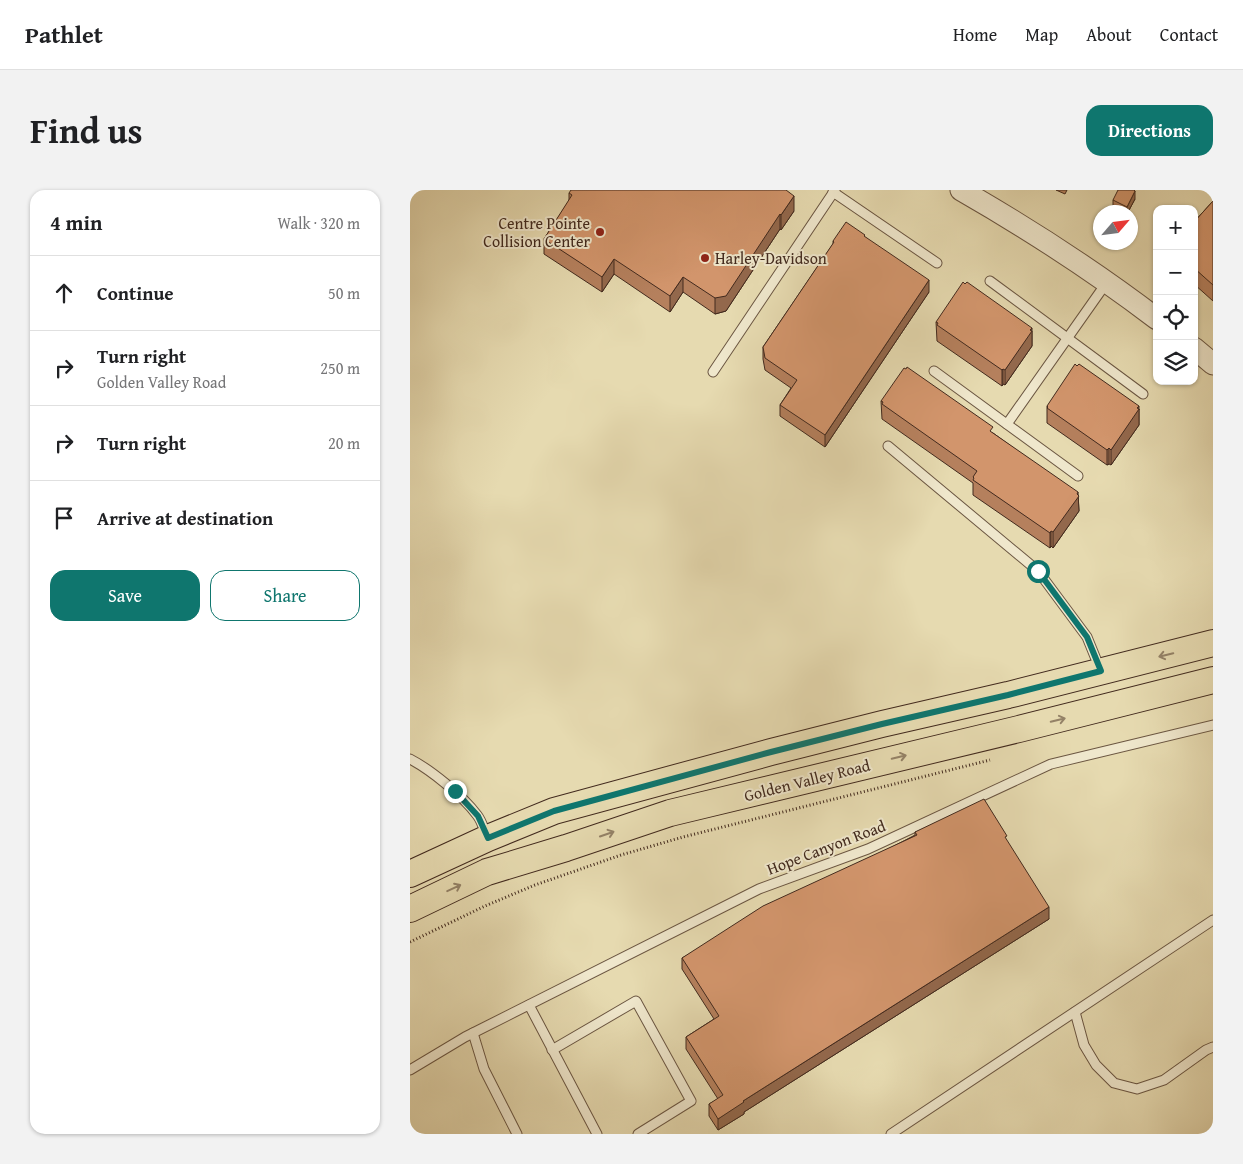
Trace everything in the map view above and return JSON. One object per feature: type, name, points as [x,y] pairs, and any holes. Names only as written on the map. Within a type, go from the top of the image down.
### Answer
[{"type":"main road","points":[[410,874],[488,838],[554,811],[771,752],[1213,643]]},
{"type":"main road","name":"Golden Valley Road","points":[[410,909],[486,872],[566,848],[670,813],[1213,680]]},
{"type":"street","points":[[961,190],[1043,239],[1153,316]]},
{"type":"street","points":[[1198,351],[1213,364]]},
{"type":"lane","points":[[713,372],[834,191],[937,263]]},
{"type":"lane","points":[[990,281],[1142,394]]},
{"type":"lane","points":[[1008,424],[1107,282]]},
{"type":"lane","points":[[934,371],[1078,476]]},
{"type":"lane","points":[[888,446],[1038,571],[1087,637],[1101,671]]},
{"type":"lane","name":"Hope Canyon Road","points":[[410,1070],[469,1035],[759,889],[868,849],[1051,764],[1213,725]]},
{"type":"lane","points":[[410,759],[417,762],[455,791],[478,816],[488,838]]},
{"type":"lane","points":[[891,1134],[1213,920]]},
{"type":"lane","points":[[552,1050],[636,1001],[690,1101],[638,1134]]},
{"type":"lane","points":[[529,1005],[597,1134]]},
{"type":"lane","points":[[1075,1012],[1084,1045],[1096,1065],[1114,1083],[1137,1089],[1164,1080],[1213,1047]]},
{"type":"lane","points":[[469,1035],[517,1134]]},
{"type":"path","points":[[410,942],[485,906],[621,855],[691,835],[992,759]]},
{"type":"building","points":[[571,190],[786,190],[794,196],[726,296],[715,298],[683,277],[670,296],[614,259],[602,277],[544,239],[572,195],[569,193]]},
{"type":"building","points":[[1118,190],[1135,191],[1128,205],[1123,205],[1113,200]]},
{"type":"building","points":[[1213,201],[1213,285],[1198,272],[1198,218]]},
{"type":"building","points":[[846,222],[929,280],[825,435],[780,405],[797,380],[765,358],[763,347]]},
{"type":"building","points":[[963,282],[965,284],[967,282],[1032,328],[1030,330],[1032,331],[1005,370],[1002,370],[937,325],[938,323],[936,322]]},
{"type":"building","points":[[1075,364],[1077,366],[1079,364],[1139,406],[1137,408],[1139,409],[1111,450],[1109,448],[1107,450],[1047,408]]},
{"type":"building","points":[[907,367],[993,427],[990,431],[1078,492],[1079,496],[1053,532],[1051,531],[1050,533],[973,480],[977,471],[882,404],[883,402],[881,401],[904,368],[906,369]]},
{"type":"building","points":[[984,799],[1007,836],[1005,837],[1049,907],[743,1101],[718,1119],[709,1104],[723,1095],[686,1037],[719,1016],[682,958],[763,906],[917,835],[915,832]]},
{"type":"place","name":"Centre Pointe Collision Center","points":[[600,232]]},
{"type":"place","name":"Harley-Davidson","points":[[705,258]]},
{"type":"route","points":[[455,791],[478,816],[488,838],[554,811],[771,752],[1101,671],[1087,637],[1038,571]]}]
